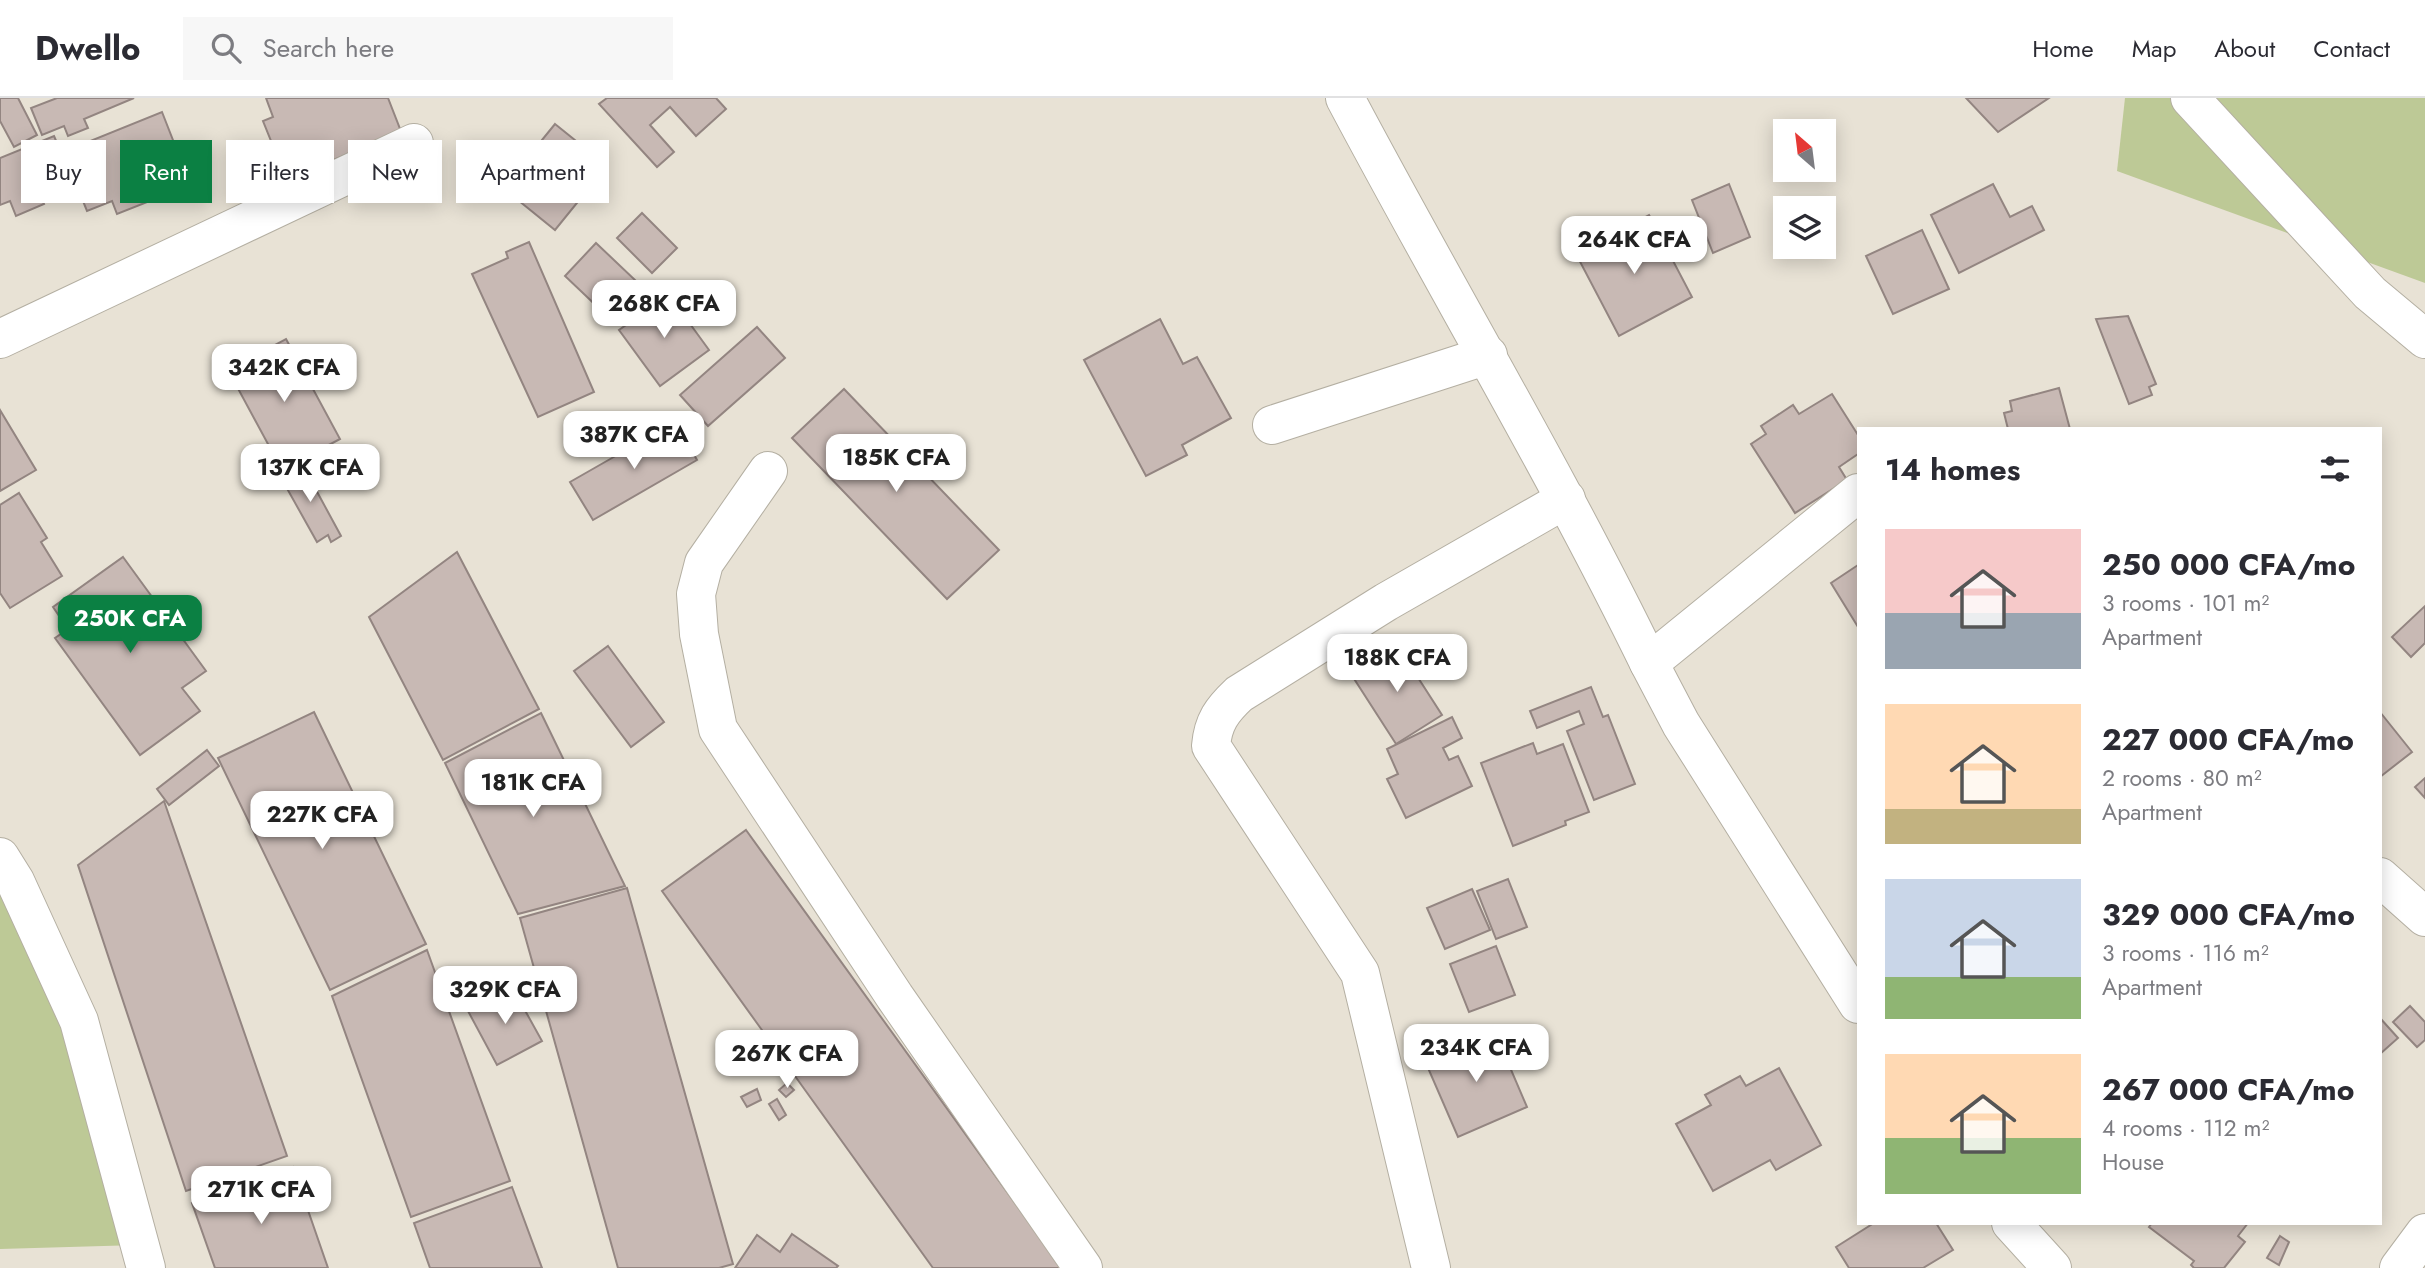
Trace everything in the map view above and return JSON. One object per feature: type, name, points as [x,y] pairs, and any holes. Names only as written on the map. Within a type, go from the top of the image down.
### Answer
[{"type":"street","points":[[1345,98],[1401,204],[1488,355],[1566,499],[1681,724],[1857,1002]]},
{"type":"street","points":[[2190,98],[2370,293],[2425,339]]},
{"type":"street","points":[[0,339],[348,174]]},
{"type":"street","points":[[1272,425],[1488,355]]},
{"type":"street","points":[[768,471],[704,563],[696,594],[699,634],[718,729],[895,997],[1083,1268]]},
{"type":"street","points":[[1649,663],[1857,494]]},
{"type":"street","points":[[1430,1268],[1360,973],[1211,746],[1213,726],[1224,708],[1239,694],[1386,602],[1566,499]]},
{"type":"street","points":[[0,857],[15,881],[79,1021],[146,1268]]},
{"type":"street","points":[[2382,879],[2425,917]]},
{"type":"street","points":[[2013,1225],[2052,1268]]},
{"type":"street","points":[[2399,1268],[2425,1233]]},
{"type":"green space","points":[[2125,98],[2425,98],[2425,283],[2117,171]]},
{"type":"green space","points":[[15,881],[138,1245],[0,1249],[0,890]]},
{"type":"building","points":[[0,98],[18,98],[37,135],[21,140],[21,143],[14,147],[0,121]]},
{"type":"building","points":[[57,98],[134,98],[84,119],[88,128],[68,136],[64,126],[42,135],[31,108]]},
{"type":"building","points":[[266,98],[388,98],[402,134],[386,140],[348,140],[348,154],[334,160],[334,140],[271,140],[263,121],[273,117]]},
{"type":"building","points":[[607,98],[716,98],[726,109],[696,136],[670,107],[650,125],[674,152],[657,167],[599,104]]},
{"type":"building","points":[[1966,98],[2049,98],[1998,132]]},
{"type":"building","points":[[162,112],[173,140],[120,140],[120,203],[145,203],[117,214],[112,201],[87,211],[84,203],[106,203],[106,140],[93,140]]},
{"type":"building","points":[[555,124],[575,140],[542,140]]},
{"type":"building","points":[[21,149],[21,203],[44,204],[16,216],[10,201],[0,205],[0,158]]},
{"type":"building","points":[[1729,184],[1750,237],[1713,253],[1692,200]]},
{"type":"building","points":[[1993,184],[2010,217],[2032,206],[2044,230],[1959,273],[1931,215]]},
{"type":"building","points":[[522,203],[577,203],[555,230]]},
{"type":"building","points":[[642,213],[677,248],[652,273],[617,238]]},
{"type":"building","points":[[1649,215],[1692,297],[1619,336],[1576,254]]},
{"type":"building","points":[[1922,230],[1949,289],[1893,314],[1866,256]]},
{"type":"building","points":[[529,242],[594,392],[538,417],[472,274],[508,258],[506,252]]},
{"type":"building","points":[[596,243],[635,280],[604,313],[565,276]]},
{"type":"building","points":[[669,295],[709,350],[660,386],[619,330]]},
{"type":"building","points":[[2128,316],[2156,384],[2149,387],[2152,395],[2129,404],[2096,319]]},
{"type":"building","points":[[1160,319],[1183,364],[1197,357],[1231,418],[1182,445],[1187,455],[1146,476],[1084,360]]},
{"type":"building","points":[[757,327],[785,358],[708,426],[680,395]]},
{"type":"building","points":[[286,339],[340,439],[282,470],[228,370]]},
{"type":"building","points":[[2059,388],[2069,427],[2008,427],[2004,413],[2012,411],[2010,401]]},
{"type":"building","points":[[844,389],[999,550],[947,599],[792,438]]},
{"type":"building","points":[[1832,394],[1857,433],[1857,455],[1839,467],[1847,480],[1795,513],[1751,444],[1766,434],[1761,426],[1793,405],[1799,414]]},
{"type":"building","points":[[0,410],[36,470],[0,491]]},
{"type":"building","points":[[675,422],[697,460],[593,520],[570,482]]},
{"type":"building","points":[[302,464],[341,536],[331,542],[328,535],[317,542],[280,476]]},
{"type":"building","points":[[19,493],[47,538],[41,542],[62,576],[10,608],[0,593],[0,505]]},
{"type":"building","points":[[457,552],[539,709],[443,760],[369,617]]},
{"type":"building","points":[[123,557],[206,671],[182,688],[200,711],[140,755],[55,638],[68,629],[53,607]]},
{"type":"building","points":[[1857,566],[1857,625],[1831,583]]},
{"type":"building","points":[[2425,606],[2425,643],[2411,657],[2392,637]]},
{"type":"building","points":[[1397,645],[1442,715],[1396,744],[1351,674]]},
{"type":"building","points":[[608,646],[664,722],[631,747],[574,671]]},
{"type":"building","points":[[1591,687],[1603,717],[1608,715],[1635,784],[1594,800],[1567,731],[1584,724],[1579,711],[1537,728],[1530,711]]},
{"type":"building","points":[[314,712],[426,944],[330,990],[218,758]]},
{"type":"building","points":[[541,713],[625,886],[518,914],[445,763]]},
{"type":"building","points":[[2382,714],[2412,752],[2382,775]]},
{"type":"building","points":[[1452,717],[1462,738],[1443,748],[1449,760],[1458,756],[1472,786],[1406,818],[1387,779],[1398,774],[1387,749]]},
{"type":"building","points":[[1533,743],[1537,754],[1563,744],[1589,812],[1565,821],[1566,825],[1513,846],[1481,763]]},
{"type":"building","points":[[207,750],[219,766],[169,805],[157,789]]},
{"type":"building","points":[[2425,778],[2425,798],[2415,787]]},
{"type":"building","points":[[164,801],[287,1156],[186,1191],[78,865]]},
{"type":"building","points":[[746,830],[1062,1268],[933,1268],[662,891]]},
{"type":"building","points":[[1508,879],[1527,927],[1496,939],[1477,891]]},
{"type":"building","points":[[627,888],[733,1264],[719,1268],[618,1268],[520,918]]},
{"type":"building","points":[[1472,889],[1490,930],[1445,949],[1427,908]]},
{"type":"building","points":[[1496,946],[1515,995],[1469,1012],[1450,964]]},
{"type":"building","points":[[427,950],[510,1181],[411,1217],[332,996]]},
{"type":"building","points":[[512,987],[542,1041],[497,1065],[468,1011]]},
{"type":"building","points":[[2410,1006],[2425,1022],[2425,1040],[2417,1047],[2393,1022]]},
{"type":"building","points":[[2382,1020],[2398,1038],[2382,1052]]},
{"type":"building","points":[[1494,1030],[1527,1107],[1458,1137],[1425,1061]]},
{"type":"building","points":[[748,1056],[752,1068],[737,1073],[732,1062]]},
{"type":"building","points":[[1779,1068],[1821,1145],[1776,1170],[1770,1160],[1713,1191],[1676,1124],[1711,1105],[1705,1095],[1740,1076],[1746,1086]]},
{"type":"building","points":[[787,1083],[794,1090],[786,1097],[779,1090]]},
{"type":"building","points":[[757,1089],[761,1100],[747,1107],[741,1097]]},
{"type":"building","points":[[777,1099],[786,1115],[779,1120],[769,1104]]},
{"type":"building","points":[[293,1167],[328,1268],[215,1268],[192,1203]]},
{"type":"building","points":[[512,1187],[542,1268],[430,1268],[414,1223]]},
{"type":"building","points":[[1871,1225],[1937,1225],[1953,1250],[1923,1268],[1849,1268],[1836,1247]]},
{"type":"building","points":[[2246,1225],[2238,1236],[2245,1242],[2224,1268],[2194,1268],[2191,1265],[2194,1261],[2149,1227]]},
{"type":"building","points":[[792,1234],[838,1266],[735,1268],[757,1235],[780,1252]]},
{"type":"building","points":[[2280,1236],[2289,1242],[2279,1265],[2267,1258]]}]
